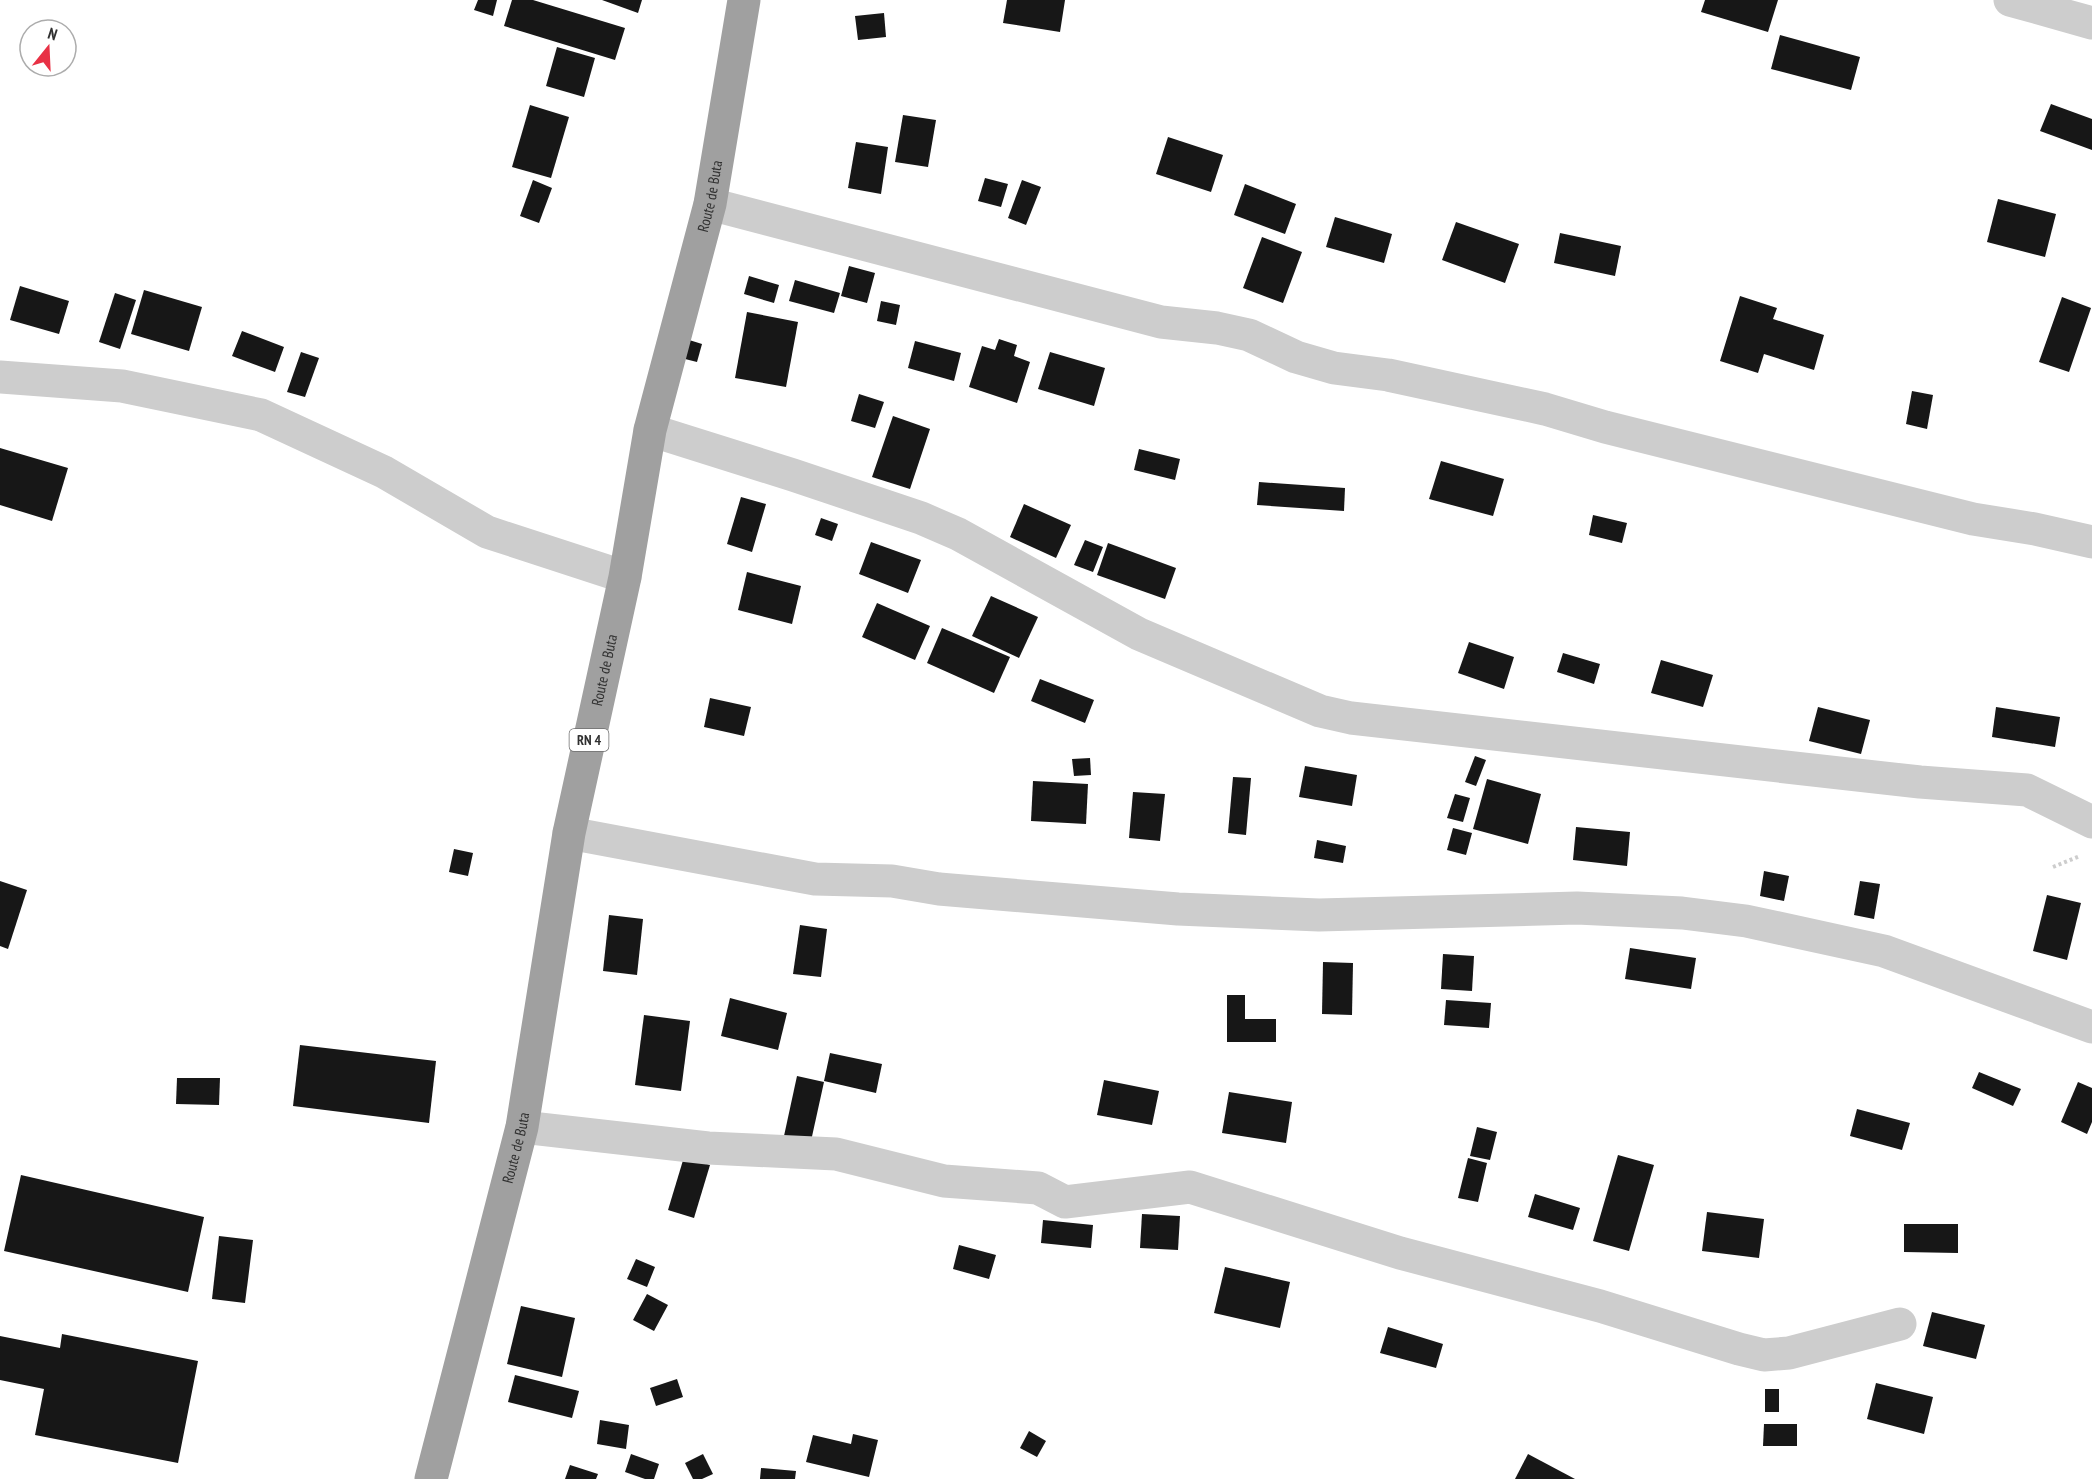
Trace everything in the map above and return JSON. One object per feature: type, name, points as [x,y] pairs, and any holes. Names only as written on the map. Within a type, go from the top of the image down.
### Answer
[{"type":"highway","name":"Route de Buta","points":[[431,1479],[522,1127],[569,833],[625,577],[650,430],[710,204],[744,0]]},
{"type":"street","points":[[2010,0],[2092,23]]},
{"type":"street","points":[[710,204],[1161,322],[1217,328],[1249,335],[1296,357],[1334,368],[1388,375],[1545,409],[1605,427],[1973,519],[2035,529],[2092,542]]},
{"type":"street","points":[[0,376],[122,386],[261,415],[384,472],[487,532],[625,577]]},
{"type":"street","points":[[650,430],[921,518],[958,534],[1139,634],[1320,711],[1351,718],[1920,782],[2027,790],[2092,822]]},
{"type":"street","points":[[569,833],[815,879],[892,881],[939,889],[1178,909],[1319,915],[1577,908],[1703,915],[1746,921],[1884,951],[2092,1027]]},
{"type":"street","points":[[522,1127],[708,1148],[836,1154],[944,1181],[1038,1188],[1065,1202],[1190,1187],[1400,1253],[1600,1306],[1739,1350],[1764,1355],[1789,1353],[1900,1324]]},
{"type":"path","points":[[2054,867],[2082,855]]},
{"type":"building","points":[[478,0],[497,0],[493,16],[474,10]]},
{"type":"building","points":[[512,0],[533,0],[625,28],[615,60],[504,26]]},
{"type":"building","points":[[602,0],[642,0],[638,13]]},
{"type":"building","points":[[1007,0],[1065,0],[1060,32],[1003,23]]},
{"type":"building","points":[[1705,0],[1778,0],[1768,32],[1701,12]]},
{"type":"building","points":[[884,13],[886,37],[858,40],[855,16]]},
{"type":"building","points":[[1780,35],[1860,57],[1851,90],[1771,69]]},
{"type":"building","points":[[557,47],[595,58],[584,97],[546,86]]},
{"type":"building","points":[[2051,104],[2092,119],[2092,150],[2040,131]]},
{"type":"building","points":[[530,105],[569,117],[551,178],[512,167]]},
{"type":"building","points":[[903,115],[936,120],[928,167],[895,162]]},
{"type":"building","points":[[1168,137],[1223,155],[1211,192],[1156,174]]},
{"type":"building","points":[[856,142],[888,147],[881,194],[848,188]]},
{"type":"building","points":[[985,178],[1008,184],[1001,207],[978,201]]},
{"type":"building","points":[[533,180],[552,188],[539,223],[520,216]]},
{"type":"building","points":[[1022,180],[1041,187],[1026,225],[1008,218]]},
{"type":"building","points":[[1245,184],[1296,204],[1285,234],[1234,215]]},
{"type":"building","points":[[1998,199],[2056,214],[2045,257],[1987,242]]},
{"type":"building","points":[[1335,217],[1392,234],[1384,263],[1326,247]]},
{"type":"building","points":[[1456,222],[1519,244],[1505,283],[1442,260]]},
{"type":"building","points":[[1560,233],[1621,246],[1615,276],[1554,263]]},
{"type":"building","points":[[1262,237],[1302,252],[1283,303],[1243,288]]},
{"type":"building","points":[[849,266],[875,273],[867,303],[841,296]]},
{"type":"building","points":[[749,276],[779,285],[774,303],[744,294]]},
{"type":"building","points":[[795,280],[840,293],[834,313],[789,301]]},
{"type":"building","points":[[20,286],[69,301],[59,334],[10,320]]},
{"type":"building","points":[[144,290],[202,307],[189,351],[131,334]]},
{"type":"building","points":[[115,293],[136,300],[120,349],[99,342]]},
{"type":"building","points":[[1740,296],[1777,308],[1773,319],[1824,335],[1814,370],[1764,354],[1758,373],[1720,361]]},
{"type":"building","points":[[2062,297],[2091,308],[2069,372],[2039,362]]},
{"type":"building","points":[[881,301],[900,305],[896,325],[877,321]]},
{"type":"building","points":[[747,312],[798,322],[786,387],[735,378]]},
{"type":"building","points":[[242,331],[284,347],[275,372],[232,356]]},
{"type":"building","points":[[686,339],[702,344],[697,362],[681,358]]},
{"type":"building","points":[[999,339],[1017,345],[1014,356],[1030,362],[1017,403],[969,387],[982,346],[995,350]]},
{"type":"building","points":[[915,341],[961,353],[954,381],[908,368]]},
{"type":"building","points":[[301,352],[319,358],[305,397],[287,392]]},
{"type":"building","points":[[1050,352],[1105,368],[1094,406],[1038,389]]},
{"type":"building","points":[[1912,391],[1933,395],[1927,429],[1906,424]]},
{"type":"building","points":[[859,394],[884,402],[875,428],[851,421]]},
{"type":"building","points":[[893,416],[930,429],[910,489],[872,477]]},
{"type":"building","points":[[0,448],[68,468],[52,521],[0,505]]},
{"type":"building","points":[[1139,449],[1180,459],[1175,480],[1134,470]]},
{"type":"building","points":[[1441,461],[1504,479],[1493,516],[1429,499]]},
{"type":"building","points":[[1259,482],[1345,488],[1344,511],[1257,505]]},
{"type":"building","points":[[741,497],[766,504],[752,552],[727,544]]},
{"type":"building","points":[[1024,504],[1071,525],[1056,558],[1010,537]]},
{"type":"building","points":[[1593,515],[1627,523],[1622,543],[1589,535]]},
{"type":"building","points":[[821,518],[838,524],[832,541],[815,535]]},
{"type":"building","points":[[1085,540],[1103,547],[1093,572],[1074,565]]},
{"type":"building","points":[[871,542],[921,560],[908,593],[859,574]]},
{"type":"building","points":[[1108,543],[1176,568],[1165,599],[1097,575]]},
{"type":"building","points":[[747,572],[801,586],[792,624],[738,610]]},
{"type":"building","points":[[991,596],[1038,617],[1019,658],[972,636]]},
{"type":"building","points":[[877,603],[930,626],[915,660],[862,637]]},
{"type":"building","points":[[942,628],[1010,657],[994,693],[927,663]]},
{"type":"building","points":[[1469,642],[1514,657],[1504,689],[1458,673]]},
{"type":"building","points":[[1563,653],[1600,664],[1594,684],[1557,672]]},
{"type":"building","points":[[1661,660],[1713,675],[1703,707],[1651,693]]},
{"type":"building","points":[[1040,679],[1094,700],[1085,723],[1031,701]]},
{"type":"building","points":[[710,698],[751,707],[744,736],[704,727]]},
{"type":"building","points":[[1818,707],[1870,720],[1861,754],[1809,741]]},
{"type":"building","points":[[1996,707],[2060,717],[2055,747],[1992,737]]},
{"type":"building","points":[[1475,756],[1486,760],[1476,786],[1465,782]]},
{"type":"building","points":[[1090,758],[1091,775],[1074,776],[1072,759]]},
{"type":"building","points":[[1305,766],[1357,775],[1352,806],[1299,797]]},
{"type":"building","points":[[1233,777],[1251,778],[1246,835],[1228,833]]},
{"type":"building","points":[[1487,779],[1541,794],[1528,844],[1473,829]]},
{"type":"building","points":[[1033,781],[1088,784],[1086,824],[1031,821]]},
{"type":"building","points":[[1133,792],[1165,794],[1160,841],[1129,838]]},
{"type":"building","points":[[1455,794],[1470,798],[1463,822],[1447,818]]},
{"type":"building","points":[[1576,827],[1630,832],[1627,866],[1573,860]]},
{"type":"building","points":[[1453,828],[1472,833],[1466,855],[1447,850]]},
{"type":"building","points":[[1317,840],[1346,846],[1343,863],[1314,858]]},
{"type":"building","points":[[454,849],[473,853],[468,876],[449,872]]},
{"type":"building","points":[[1764,871],[1789,876],[1784,901],[1760,896]]},
{"type":"building","points":[[0,881],[27,890],[8,949],[0,946]]},
{"type":"building","points":[[1860,881],[1880,884],[1874,919],[1854,915]]},
{"type":"building","points":[[2047,895],[2081,903],[2067,960],[2033,951]]},
{"type":"building","points":[[609,915],[643,919],[637,975],[603,971]]},
{"type":"building","points":[[800,925],[827,929],[821,977],[793,974]]},
{"type":"building","points":[[1630,948],[1696,958],[1691,989],[1625,979]]},
{"type":"building","points":[[1443,954],[1474,956],[1472,991],[1441,989]]},
{"type":"building","points":[[1323,962],[1353,963],[1352,1015],[1322,1014]]},
{"type":"building","points":[[1227,995],[1245,995],[1245,1019],[1276,1019],[1276,1042],[1227,1042]]},
{"type":"building","points":[[730,998],[787,1013],[778,1050],[721,1036]]},
{"type":"building","points":[[1446,1000],[1491,1003],[1489,1028],[1444,1025]]},
{"type":"building","points":[[644,1015],[690,1021],[681,1091],[635,1085]]},
{"type":"building","points":[[300,1045],[436,1061],[429,1123],[293,1106]]},
{"type":"building","points":[[830,1053],[882,1064],[876,1093],[824,1081]]},
{"type":"building","points":[[1979,1072],[2021,1089],[2013,1106],[1972,1088]]},
{"type":"building","points":[[797,1076],[824,1082],[811,1141],[784,1136]]},
{"type":"building","points":[[177,1078],[220,1078],[219,1105],[176,1104]]},
{"type":"building","points":[[1104,1080],[1159,1091],[1152,1125],[1097,1115]]},
{"type":"building","points":[[2078,1082],[2092,1088],[2092,1122],[2087,1134],[2061,1122]]},
{"type":"building","points":[[1229,1092],[1292,1102],[1286,1143],[1222,1133]]},
{"type":"building","points":[[1857,1109],[1910,1123],[1902,1150],[1850,1136]]},
{"type":"building","points":[[1477,1127],[1497,1132],[1490,1160],[1470,1156]]},
{"type":"building","points":[[1618,1155],[1654,1165],[1629,1251],[1593,1241]]},
{"type":"building","points":[[684,1157],[710,1165],[694,1218],[668,1210]]},
{"type":"building","points":[[1468,1158],[1487,1163],[1478,1202],[1458,1198]]},
{"type":"building","points":[[21,1175],[204,1217],[188,1292],[4,1251]]},
{"type":"building","points":[[1535,1194],[1580,1208],[1573,1230],[1528,1217]]},
{"type":"building","points":[[1707,1212],[1764,1219],[1759,1258],[1702,1251]]},
{"type":"building","points":[[1142,1214],[1180,1216],[1178,1250],[1140,1248]]},
{"type":"building","points":[[1043,1220],[1093,1225],[1091,1248],[1041,1243]]},
{"type":"building","points":[[1904,1224],[1958,1224],[1958,1253],[1904,1252]]},
{"type":"building","points":[[219,1236],[253,1240],[245,1303],[212,1299]]},
{"type":"building","points":[[959,1245],[996,1255],[989,1279],[953,1269]]},
{"type":"building","points":[[636,1259],[655,1267],[647,1287],[627,1279]]},
{"type":"building","points":[[1225,1267],[1290,1282],[1280,1328],[1214,1313]]},
{"type":"building","points":[[647,1294],[668,1305],[654,1331],[633,1320]]},
{"type":"building","points":[[521,1306],[575,1318],[562,1377],[507,1364]]},
{"type":"building","points":[[1932,1312],[1985,1325],[1976,1359],[1923,1346]]},
{"type":"building","points":[[1388,1327],[1443,1344],[1436,1368],[1380,1353]]},
{"type":"building","points":[[62,1334],[198,1361],[178,1463],[35,1435],[44,1389],[0,1380],[0,1336],[60,1348]]},
{"type":"building","points":[[515,1375],[579,1391],[572,1418],[508,1402]]},
{"type":"building","points":[[677,1379],[683,1397],[656,1406],[650,1388]]},
{"type":"building","points":[[1876,1383],[1933,1397],[1924,1434],[1867,1419]]},
{"type":"building","points":[[1765,1389],[1779,1389],[1779,1412],[1765,1412]]},
{"type":"building","points":[[600,1420],[629,1425],[626,1449],[597,1444]]},
{"type":"building","points":[[1764,1424],[1797,1424],[1797,1446],[1763,1446]]},
{"type":"building","points":[[1029,1431],[1046,1441],[1037,1457],[1020,1448]]},
{"type":"building","points":[[853,1434],[878,1440],[869,1477],[806,1462],[813,1435],[851,1444]]},
{"type":"building","points":[[631,1454],[659,1464],[654,1479],[645,1479],[625,1472]]},
{"type":"building","points":[[703,1454],[713,1474],[702,1479],[693,1479],[685,1463]]},
{"type":"building","points":[[1528,1454],[1575,1479],[1515,1479]]},
{"type":"building","points":[[570,1465],[598,1474],[596,1479],[565,1479]]},
{"type":"building","points":[[761,1468],[796,1471],[795,1479],[760,1479]]}]
